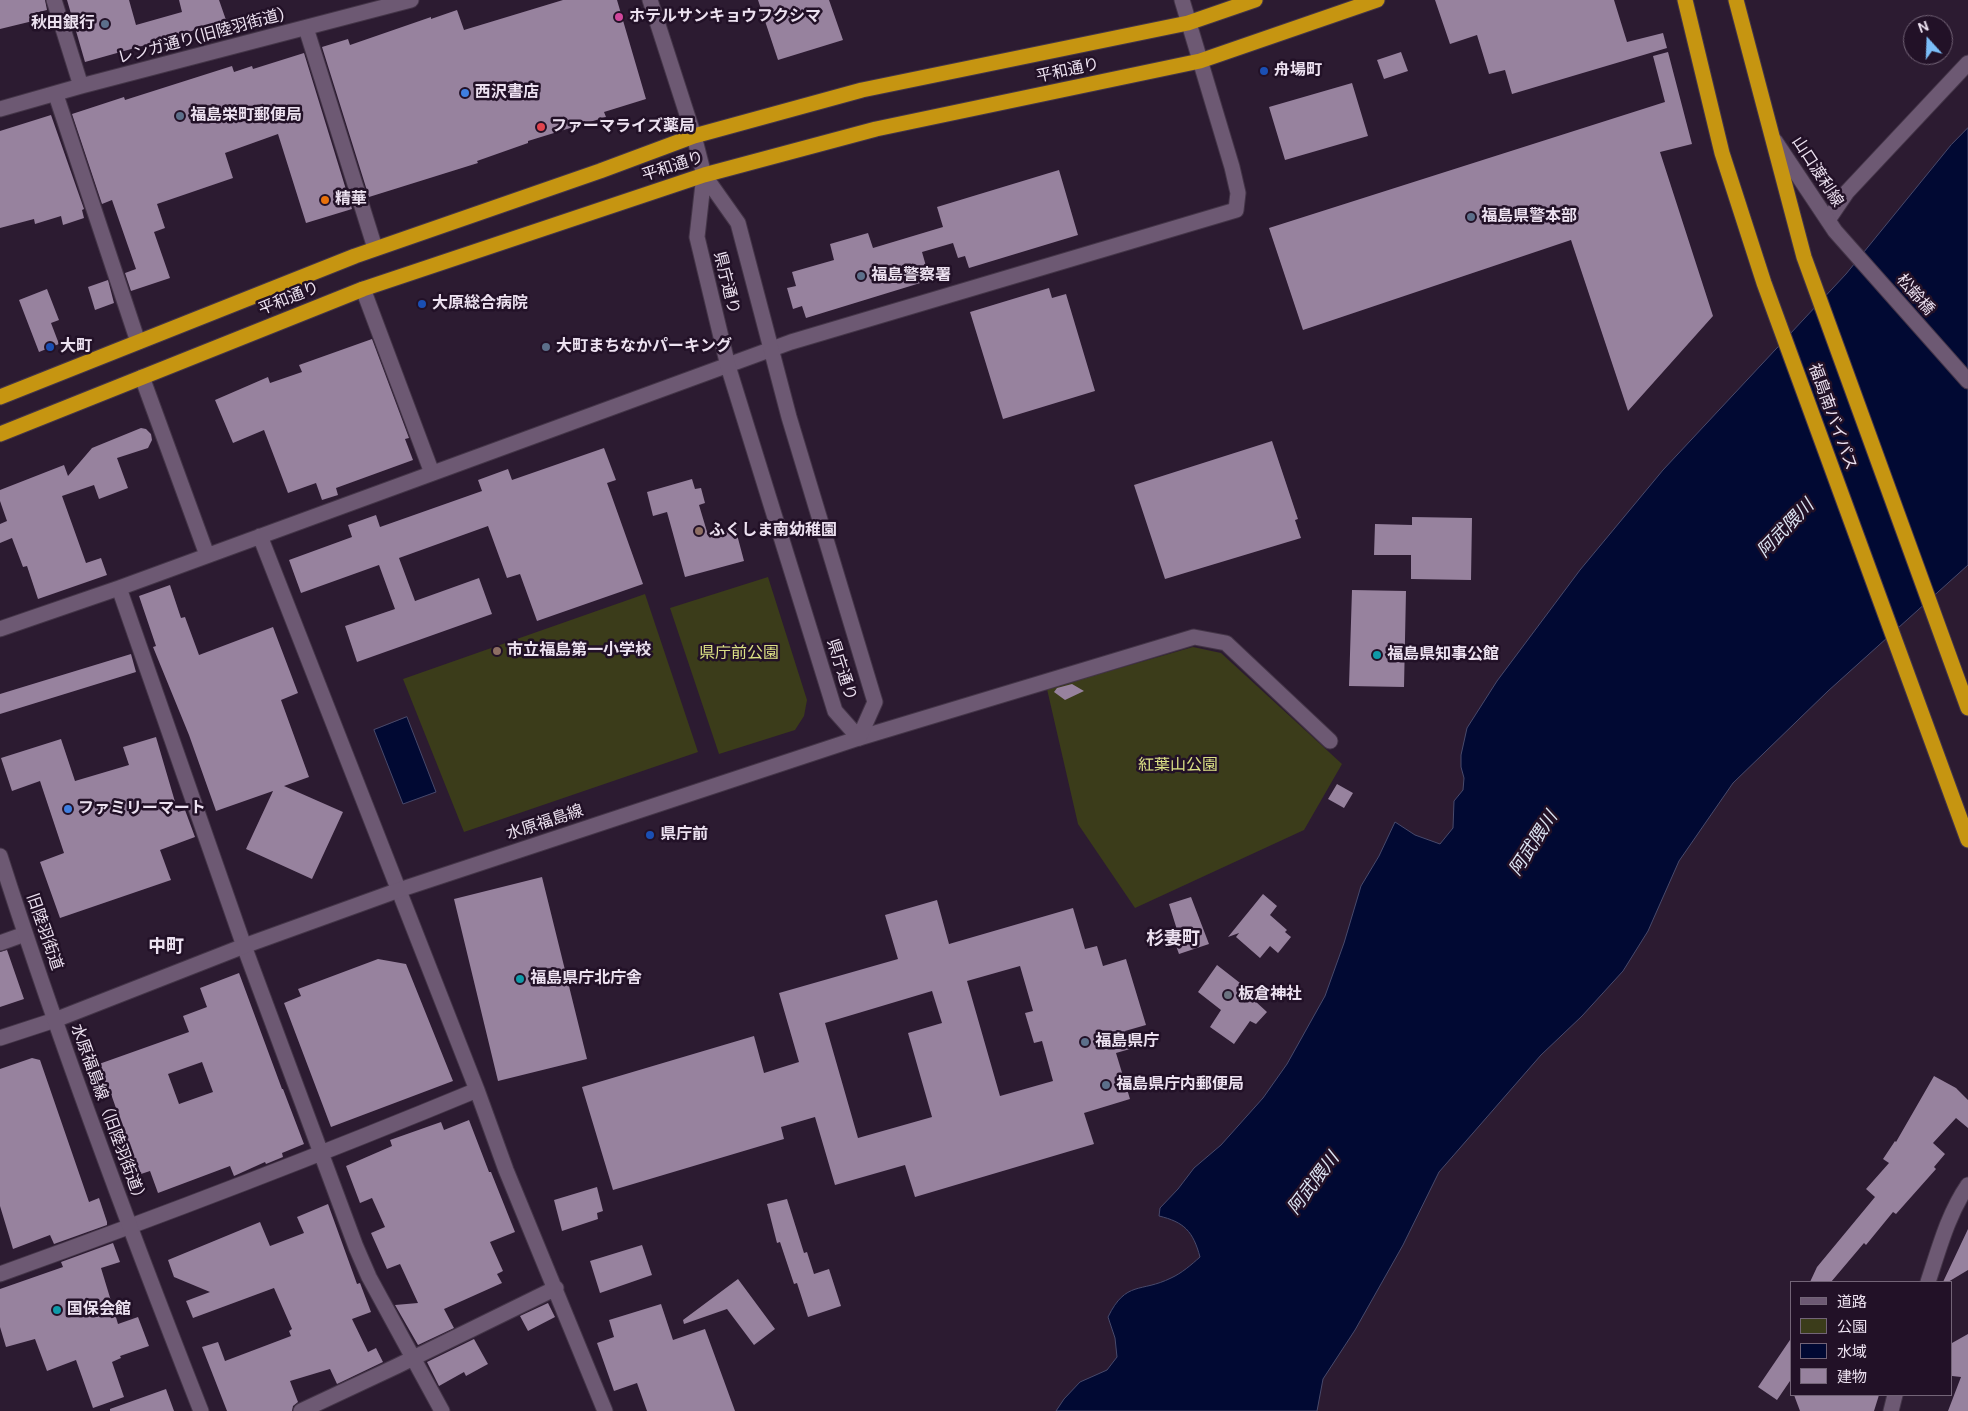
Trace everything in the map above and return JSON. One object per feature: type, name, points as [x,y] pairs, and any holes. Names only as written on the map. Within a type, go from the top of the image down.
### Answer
[{"type":"highway","name":"平和通り","points":[[0,397],[375,248],[600,171],[694,136],[862,90],[1188,23],[1255,0]]},
{"type":"highway","name":"平和通り","points":[[0,434],[363,289],[704,175],[876,129],[1200,61],[1377,0]]},
{"type":"highway","name":"福島南バイパス","points":[[1685,0],[1722,153],[1764,282],[1968,840]]},
{"type":"highway","name":"福島南バイパス","points":[[1736,0],[1804,257],[1968,708]]},
{"type":"street","points":[[54,0],[81,86]]},
{"type":"street","name":"レンガ通り(旧陸羽街道)","points":[[0,110],[56,95],[81,86],[306,28],[379,4],[411,0]]},
{"type":"street","name":"県庁通り","points":[[650,0],[694,136],[704,175],[697,237],[728,366],[835,711],[858,738],[875,702],[789,417],[738,223],[704,175]]},
{"type":"street","points":[[0,628],[118,588],[771,349],[1236,210],[1238,193],[1182,0]]},
{"type":"street","points":[[306,28],[375,248]]},
{"type":"street","points":[[1831,226],[1847,192],[1968,63]]},
{"type":"street","points":[[56,95],[138,342]]},
{"type":"street","name":"山口渡利線","points":[[1770,132],[1831,226]]},
{"type":"street","name":"松齢橋","points":[[1831,226],[1968,381]]},
{"type":"street","points":[[363,289],[432,473]]},
{"type":"street","points":[[142,377],[207,555]]},
{"type":"street","points":[[260,536],[478,1090],[506,1170],[605,1411]]},
{"type":"street","points":[[118,588],[244,946],[366,1269],[442,1411]]},
{"type":"street","name":"水原福島線","points":[[244,946],[399,890],[858,738],[1194,637],[1226,643],[1330,741]]},
{"type":"street","name":"旧陸羽街道","points":[[0,856],[55,1020]]},
{"type":"street","points":[[0,943],[25,934]]},
{"type":"street","name":"水原福島線（旧陸羽街道）","points":[[201,1411],[130,1227],[55,1020],[244,946]]},
{"type":"street","points":[[0,1038],[55,1020]]},
{"type":"street","points":[[0,1274],[321,1154],[478,1090]]},
{"type":"street","points":[[1928,1281],[1948,1222],[1958,1200],[1968,1185]]},
{"type":"street","points":[[301,1411],[556,1288]]},
{"type":"street","points":[[1891,1411],[1895,1396]]},
{"type":"green space","name":"県庁前公園","points":[[768,577],[807,700],[804,716],[795,730],[719,754],[670,608]]},
{"type":"green space","points":[[645,594],[698,752],[464,832],[403,679]]},
{"type":"green space","name":"紅葉山公園","points":[[1193,647],[1221,653],[1342,764],[1304,830],[1135,908],[1078,824],[1047,689]]},
{"type":"water","name":"阿武隈川","points":[[1968,128],[1968,565],[1828,691],[1733,783],[1679,861],[1648,931],[1623,971],[1582,1016],[1541,1055],[1439,1172],[1403,1245],[1355,1330],[1323,1379],[1317,1411],[1056,1411],[1080,1382],[1107,1370],[1117,1357],[1115,1338],[1108,1317],[1121,1297],[1135,1289],[1175,1276],[1200,1257],[1191,1234],[1175,1221],[1159,1216],[1160,1208],[1194,1168],[1221,1145],[1263,1098],[1287,1064],[1325,996],[1344,943],[1361,886],[1379,856],[1395,822],[1415,835],[1440,844],[1453,828],[1454,801],[1463,790],[1464,778],[1461,767],[1461,755],[1467,728],[1497,681],[1580,570],[1663,470],[1846,274],[1951,145]]},
{"type":"water","points":[[407,717],[436,792],[403,804],[374,730]]},
{"type":"building","points":[[0,0],[45,0],[47,10],[35,13],[37,20],[0,29]]},
{"type":"building","name":"秋田銀行","points":[[67,0],[129,0],[136,25],[182,12],[179,0],[219,0],[226,20],[179,35],[180,38],[149,46],[149,44],[85,62]]},
{"type":"building","points":[[563,0],[617,0],[646,99],[604,112],[606,117],[528,141],[528,143],[477,161],[478,163],[369,197],[322,47],[348,39],[350,45],[457,10],[464,30]]},
{"type":"building","points":[[758,0],[829,0],[843,40],[778,60]]},
{"type":"building","points":[[1435,0],[1614,0],[1627,42],[1663,33],[1667,48],[1512,94],[1505,70],[1489,74],[1477,35],[1450,44]]},
{"type":"building","points":[[1401,52],[1408,71],[1384,79],[1377,60]]},
{"type":"building","points":[[1668,52],[1692,144],[1660,152],[1713,316],[1628,411],[1571,240],[1303,330],[1269,228],[1665,102],[1653,56]]},
{"type":"building","points":[[304,53],[352,209],[306,223],[278,134],[225,153],[233,178],[157,204],[165,228],[154,232],[170,278],[131,291],[125,273],[136,269],[112,200],[102,204],[72,114],[124,97],[125,100],[232,66],[234,72],[252,66],[253,69]]},
{"type":"building","points":[[1352,83],[1368,136],[1285,160],[1269,107]]},
{"type":"building","points":[[51,115],[84,209],[82,210],[84,218],[63,225],[61,216],[35,224],[34,219],[0,228],[0,131]]},
{"type":"building","points":[[1059,170],[1078,235],[969,268],[965,256],[958,258],[953,243],[922,252],[930,280],[806,318],[802,306],[793,309],[787,288],[796,286],[792,272],[834,260],[830,244],[868,233],[873,248],[943,227],[937,207]]},
{"type":"building","points":[[108,280],[114,303],[95,310],[88,287]]},
{"type":"building","points":[[1049,288],[1052,298],[1066,294],[1095,391],[1003,419],[970,312]]},
{"type":"building","points":[[47,289],[59,320],[51,323],[59,344],[39,352],[19,300]]},
{"type":"building","points":[[372,339],[409,438],[405,439],[413,460],[336,488],[338,495],[322,500],[316,483],[288,493],[264,430],[233,443],[215,400],[268,377],[270,383],[302,372],[299,365]]},
{"type":"building","points":[[141,428],[146,429],[151,434],[152,440],[148,448],[117,458],[128,488],[99,499],[94,485],[62,496],[86,563],[101,558],[107,575],[38,599],[27,566],[23,567],[12,538],[0,543],[0,524],[7,521],[0,501],[0,490],[64,465],[68,476],[92,448]]},
{"type":"building","points":[[1272,441],[1298,519],[1295,520],[1301,538],[1165,579],[1134,485]]},
{"type":"building","points":[[604,448],[616,480],[607,483],[643,584],[537,621],[520,574],[507,578],[488,526],[399,558],[415,601],[479,578],[492,614],[357,662],[345,626],[395,609],[379,565],[301,593],[289,560],[352,537],[348,525],[376,515],[380,527],[482,491],[478,480],[508,469],[512,480]]},
{"type":"building","points":[[692,479],[695,489],[701,488],[705,503],[699,505],[708,535],[735,527],[744,561],[685,577],[667,512],[653,516],[647,492]]},
{"type":"building","points":[[1412,517],[1472,518],[1471,580],[1411,579],[1411,555],[1374,555],[1375,524],[1412,525]]},
{"type":"building","points":[[170,585],[181,618],[185,617],[199,655],[273,627],[298,693],[281,700],[309,777],[284,786],[343,812],[312,879],[246,849],[273,791],[216,811],[189,735],[153,647],[156,646],[139,596]]},
{"type":"building","name":"福島県知事公館","points":[[1352,590],[1406,591],[1404,687],[1349,686]]},
{"type":"building","points":[[131,654],[136,672],[0,714],[0,694]]},
{"type":"building","points":[[1072,684],[1084,691],[1065,700],[1054,692],[1057,688]]},
{"type":"building","points":[[156,737],[178,812],[185,810],[195,837],[160,850],[171,880],[60,918],[40,862],[64,853],[40,781],[12,791],[1,758],[61,739],[75,781],[129,765],[123,747]]},
{"type":"building","points":[[1337,784],[1353,793],[1344,808],[1328,799]]},
{"type":"building","name":"福島県庁北庁舎","points":[[542,877],[587,1059],[498,1081],[454,899]]},
{"type":"building","points":[[1263,894],[1277,906],[1270,915],[1287,930],[1285,932],[1291,937],[1278,953],[1270,946],[1260,958],[1236,937],[1239,933],[1228,937]]},
{"type":"building","points":[[1191,897],[1209,944],[1179,954],[1172,935],[1178,933],[1169,904]]},
{"type":"building","name":"福島県庁","points":[[937,900],[949,944],[1073,908],[1085,949],[1097,946],[1103,966],[1126,959],[1146,1025],[1125,1031],[1130,1049],[1116,1053],[1130,1099],[1084,1113],[1094,1144],[915,1197],[905,1165],[835,1185],[815,1117],[781,1127],[784,1139],[613,1190],[582,1087],[754,1036],[764,1073],[799,1062],[779,993],[898,959],[885,915]],"holes":[[[1020,966],[1033,1011],[1025,1013],[1034,1043],[1042,1041],[1053,1081],[1000,1096],[967,981]],[[932,991],[942,1023],[908,1033],[932,1117],[858,1138],[825,1023]]]},
{"type":"building","points":[[7,950],[24,999],[0,1007],[0,952]]},
{"type":"building","points":[[378,959],[406,964],[453,1081],[331,1127],[284,1003],[301,996],[298,989]]},
{"type":"building","name":"板倉神社","points":[[1217,965],[1258,997],[1255,1001],[1267,1012],[1256,1024],[1250,1021],[1234,1044],[1210,1027],[1221,1010],[1198,992]]},
{"type":"building","points":[[239,973],[304,1144],[282,1153],[283,1157],[266,1164],[265,1162],[234,1176],[230,1166],[158,1193],[150,1171],[141,1174],[135,1162],[99,1064],[189,1032],[183,1016],[207,1007],[200,988]],"holes":[[[202,1062],[213,1092],[179,1104],[168,1074]]]},
{"type":"building","points":[[32,1058],[40,1060],[89,1202],[99,1198],[107,1225],[54,1244],[50,1235],[13,1249],[0,1206],[0,1069]]},
{"type":"building","points":[[1934,1076],[1956,1088],[1968,1100],[1968,1128],[1956,1118],[1933,1143],[1945,1154],[1934,1167],[1936,1169],[1896,1214],[1893,1212],[1866,1245],[1864,1243],[1832,1281],[1810,1281],[1817,1267],[1875,1197],[1866,1189],[1889,1163],[1883,1159],[1896,1142]]},
{"type":"building","points":[[469,1120],[515,1232],[490,1242],[503,1271],[497,1274],[502,1283],[444,1309],[454,1328],[418,1345],[395,1305],[418,1303],[400,1264],[387,1269],[371,1233],[385,1227],[372,1198],[360,1203],[346,1166],[392,1146],[390,1140],[441,1122],[444,1130]]},
{"type":"building","points":[[597,1187],[603,1211],[597,1213],[598,1219],[562,1231],[554,1200]]},
{"type":"building","points":[[787,1199],[804,1253],[807,1252],[814,1274],[829,1269],[841,1306],[808,1317],[797,1283],[794,1284],[780,1242],[777,1243],[767,1204]]},
{"type":"building","points":[[328,1204],[357,1284],[360,1283],[371,1312],[352,1319],[368,1352],[376,1348],[383,1362],[337,1384],[330,1369],[290,1381],[298,1402],[293,1406],[292,1411],[227,1411],[202,1347],[218,1342],[225,1361],[291,1336],[289,1331],[292,1329],[274,1288],[193,1318],[186,1301],[210,1292],[174,1277],[168,1260],[260,1222],[270,1246],[304,1233],[297,1217]]},
{"type":"building","points":[[1968,1229],[1968,1270],[1950,1281],[1943,1281]]},
{"type":"building","points":[[113,1243],[120,1262],[101,1268],[118,1324],[138,1317],[149,1346],[120,1356],[121,1358],[112,1362],[124,1397],[93,1408],[76,1360],[47,1371],[35,1339],[6,1347],[0,1327],[0,1289],[63,1267],[61,1262]]},
{"type":"building","points":[[642,1245],[652,1275],[600,1293],[590,1261]]},
{"type":"building","points":[[738,1279],[775,1329],[754,1345],[727,1309],[684,1324],[683,1320]]},
{"type":"building","points":[[548,1303],[555,1317],[528,1331],[520,1316]]},
{"type":"building","points":[[661,1304],[673,1340],[705,1329],[735,1411],[647,1411],[637,1383],[614,1391],[597,1343],[614,1337],[609,1320]]},
{"type":"building","points":[[1968,1334],[1968,1411],[1948,1411],[1961,1377],[1953,1376],[1953,1342]]},
{"type":"building","points":[[474,1339],[488,1364],[466,1376],[464,1372],[439,1386],[427,1362]]},
{"type":"building","points":[[1790,1340],[1790,1381],[1777,1400],[1758,1387]]},
{"type":"building","points":[[166,1389],[174,1411],[110,1411],[110,1409]]},
{"type":"building","points":[[1794,1396],[1879,1396],[1874,1411],[1800,1411]]},
{"type":"place","name":"ホテルサンキョウフクシマ","points":[[619,17]]},
{"type":"place","name":"秋田銀行","points":[[105,24]]},
{"type":"place","name":"舟場町","points":[[1264,71]]},
{"type":"place","name":"西沢書店","points":[[465,93]]},
{"type":"place","name":"福島栄町郵便局","points":[[180,116]]},
{"type":"place","name":"ファーマライズ薬局","points":[[541,127]]},
{"type":"place","name":"精華","points":[[325,200]]},
{"type":"place","name":"福島県警本部","points":[[1471,217]]},
{"type":"place","name":"福島警察署","points":[[861,276]]},
{"type":"place","name":"大原総合病院","points":[[422,304]]},
{"type":"place","name":"大町","points":[[50,347]]},
{"type":"place","name":"大町まちなかパーキング","points":[[546,347]]},
{"type":"place","name":"ふくしま南幼稚園","points":[[699,531]]},
{"type":"place","name":"市立福島第一小学校","points":[[497,651]]},
{"type":"place","name":"福島県知事公館","points":[[1377,655]]},
{"type":"place","name":"ファミリーマート","points":[[68,809]]},
{"type":"place","name":"県庁前","points":[[650,835]]},
{"type":"place","name":"福島県庁北庁舎","points":[[520,979]]},
{"type":"place","name":"板倉神社","points":[[1228,995]]},
{"type":"place","name":"福島県庁","points":[[1085,1042]]},
{"type":"place","name":"福島県庁内郵便局","points":[[1106,1085]]},
{"type":"place","name":"国保会館","points":[[57,1310]]},
{"type":"district","name":"杉妻町","points":[[1173,939]]},
{"type":"district","name":"中町","points":[[166,947]]}]
